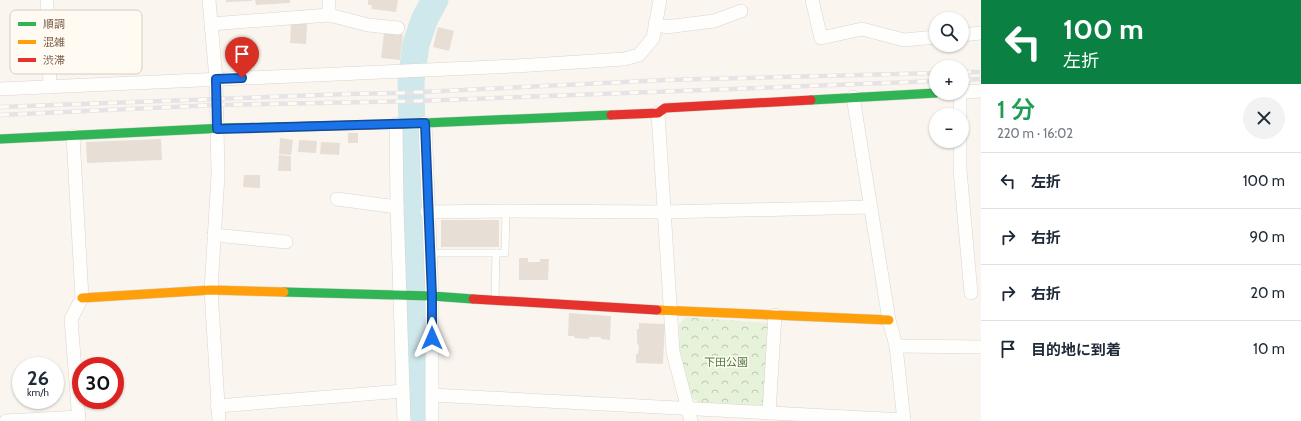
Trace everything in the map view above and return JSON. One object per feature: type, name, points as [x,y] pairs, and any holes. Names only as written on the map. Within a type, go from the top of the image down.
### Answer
[{"type":"street","points":[[208,0],[216,79],[218,175],[211,290],[219,421]]},
{"type":"street","points":[[329,0],[329,15]]},
{"type":"street","points":[[0,88],[516,66],[624,59],[640,55],[653,38],[660,0]]},
{"type":"street","points":[[812,0],[821,38],[862,29],[904,40],[929,38]]},
{"type":"street","points":[[47,3],[47,10]]},
{"type":"street","points":[[655,24],[666,28],[714,21],[741,12]]},
{"type":"street","points":[[211,24],[329,15],[368,25],[398,28]]},
{"type":"street","points":[[969,34],[981,33]]},
{"type":"street","points":[[50,74],[50,87]]},
{"type":"street","points":[[969,92],[981,91]]},
{"type":"street","points":[[0,139],[217,129],[425,123],[658,113],[666,108],[929,93]]},
{"type":"street","points":[[432,395],[690,415],[769,413],[904,421],[896,346],[889,320],[853,97]]},
{"type":"street","points":[[658,113],[673,352],[690,415]]},
{"type":"street","points":[[425,123],[427,212],[432,296],[432,421]]},
{"type":"street","points":[[396,124],[397,207],[404,421]]},
{"type":"street","points":[[6,421],[79,419],[71,319],[82,298],[73,136]]},
{"type":"street","points":[[960,148],[960,170],[971,293]]},
{"type":"street","points":[[337,198],[397,207]]},
{"type":"street","points":[[427,212],[665,212],[870,207]]},
{"type":"street","points":[[214,235],[286,242]]},
{"type":"street","points":[[82,298],[211,290],[400,295],[671,311],[889,320]]},
{"type":"street","points":[[769,413],[775,315]]},
{"type":"street","points":[[896,346],[981,347]]},
{"type":"street","points":[[217,406],[403,391]]},
{"type":"lane","points":[[430,253],[505,253],[506,211]]},
{"type":"lane","points":[[495,300],[496,253]]},
{"type":"green space","name":"下田公園","points":[[685,317],[769,323],[765,406],[699,403],[691,397],[680,353],[679,325]]},
{"type":"building","points":[[226,0],[252,0],[252,1],[226,2]]},
{"type":"building","points":[[255,0],[290,0],[290,3],[256,5]]},
{"type":"building","points":[[368,0],[398,0],[396,12],[371,9],[372,5],[368,5]]},
{"type":"building","points":[[291,24],[307,24],[306,44],[290,43]]},
{"type":"building","points":[[438,27],[454,31],[449,51],[433,47]]},
{"type":"building","points":[[384,33],[403,35],[400,60],[381,58]]},
{"type":"building","points":[[348,133],[358,133],[358,143],[348,143]]},
{"type":"building","points":[[280,138],[293,140],[291,155],[279,154]]},
{"type":"building","points":[[161,139],[162,160],[87,163],[86,142]]},
{"type":"building","points":[[299,140],[317,141],[316,153],[298,152]]},
{"type":"building","points":[[321,142],[340,143],[339,155],[320,154]]},
{"type":"building","points":[[279,155],[291,156],[291,171],[278,171]]},
{"type":"building","points":[[244,175],[260,175],[260,188],[243,187]]},
{"type":"building","points":[[441,220],[499,220],[499,247],[441,247]]},
{"type":"building","points":[[519,258],[528,258],[528,262],[540,262],[540,259],[549,259],[548,280],[519,280]]},
{"type":"building","points":[[569,313],[611,316],[610,340],[601,339],[601,337],[589,337],[589,339],[568,336]]},
{"type":"building","points":[[639,323],[665,324],[663,364],[636,363],[636,354],[638,354],[639,345],[637,344],[637,329],[639,329]]},
{"type":"waterway","points":[[420,421],[413,210],[411,81],[416,44],[425,18],[435,0]]},
{"type":"railway","points":[[969,72],[981,72]]},
{"type":"railway","points":[[0,107],[401,93],[665,80],[929,73]]},
{"type":"railway","points":[[969,80],[981,79]]},
{"type":"railway","points":[[0,115],[216,105],[417,101],[929,81]]},
{"type":"traffic: fast","points":[[811,100],[929,93]]},
{"type":"traffic: fast","points":[[402,124],[611,115]]},
{"type":"traffic: fast","points":[[0,139],[225,128],[279,127]]},
{"type":"traffic: fast","points":[[284,292],[432,296],[473,299]]},
{"type":"traffic: slow","points":[[82,298],[211,290],[284,292]]},
{"type":"traffic: slow","points":[[657,310],[889,320]]},
{"type":"traffic: jam","points":[[611,115],[658,113],[665,108],[811,100]]},
{"type":"traffic: jam","points":[[279,127],[402,124]]},
{"type":"traffic: jam","points":[[473,299],[657,310]]},
{"type":"route","points":[[242,78],[216,79],[217,129],[425,123],[427,212],[432,296],[432,338]]}]
